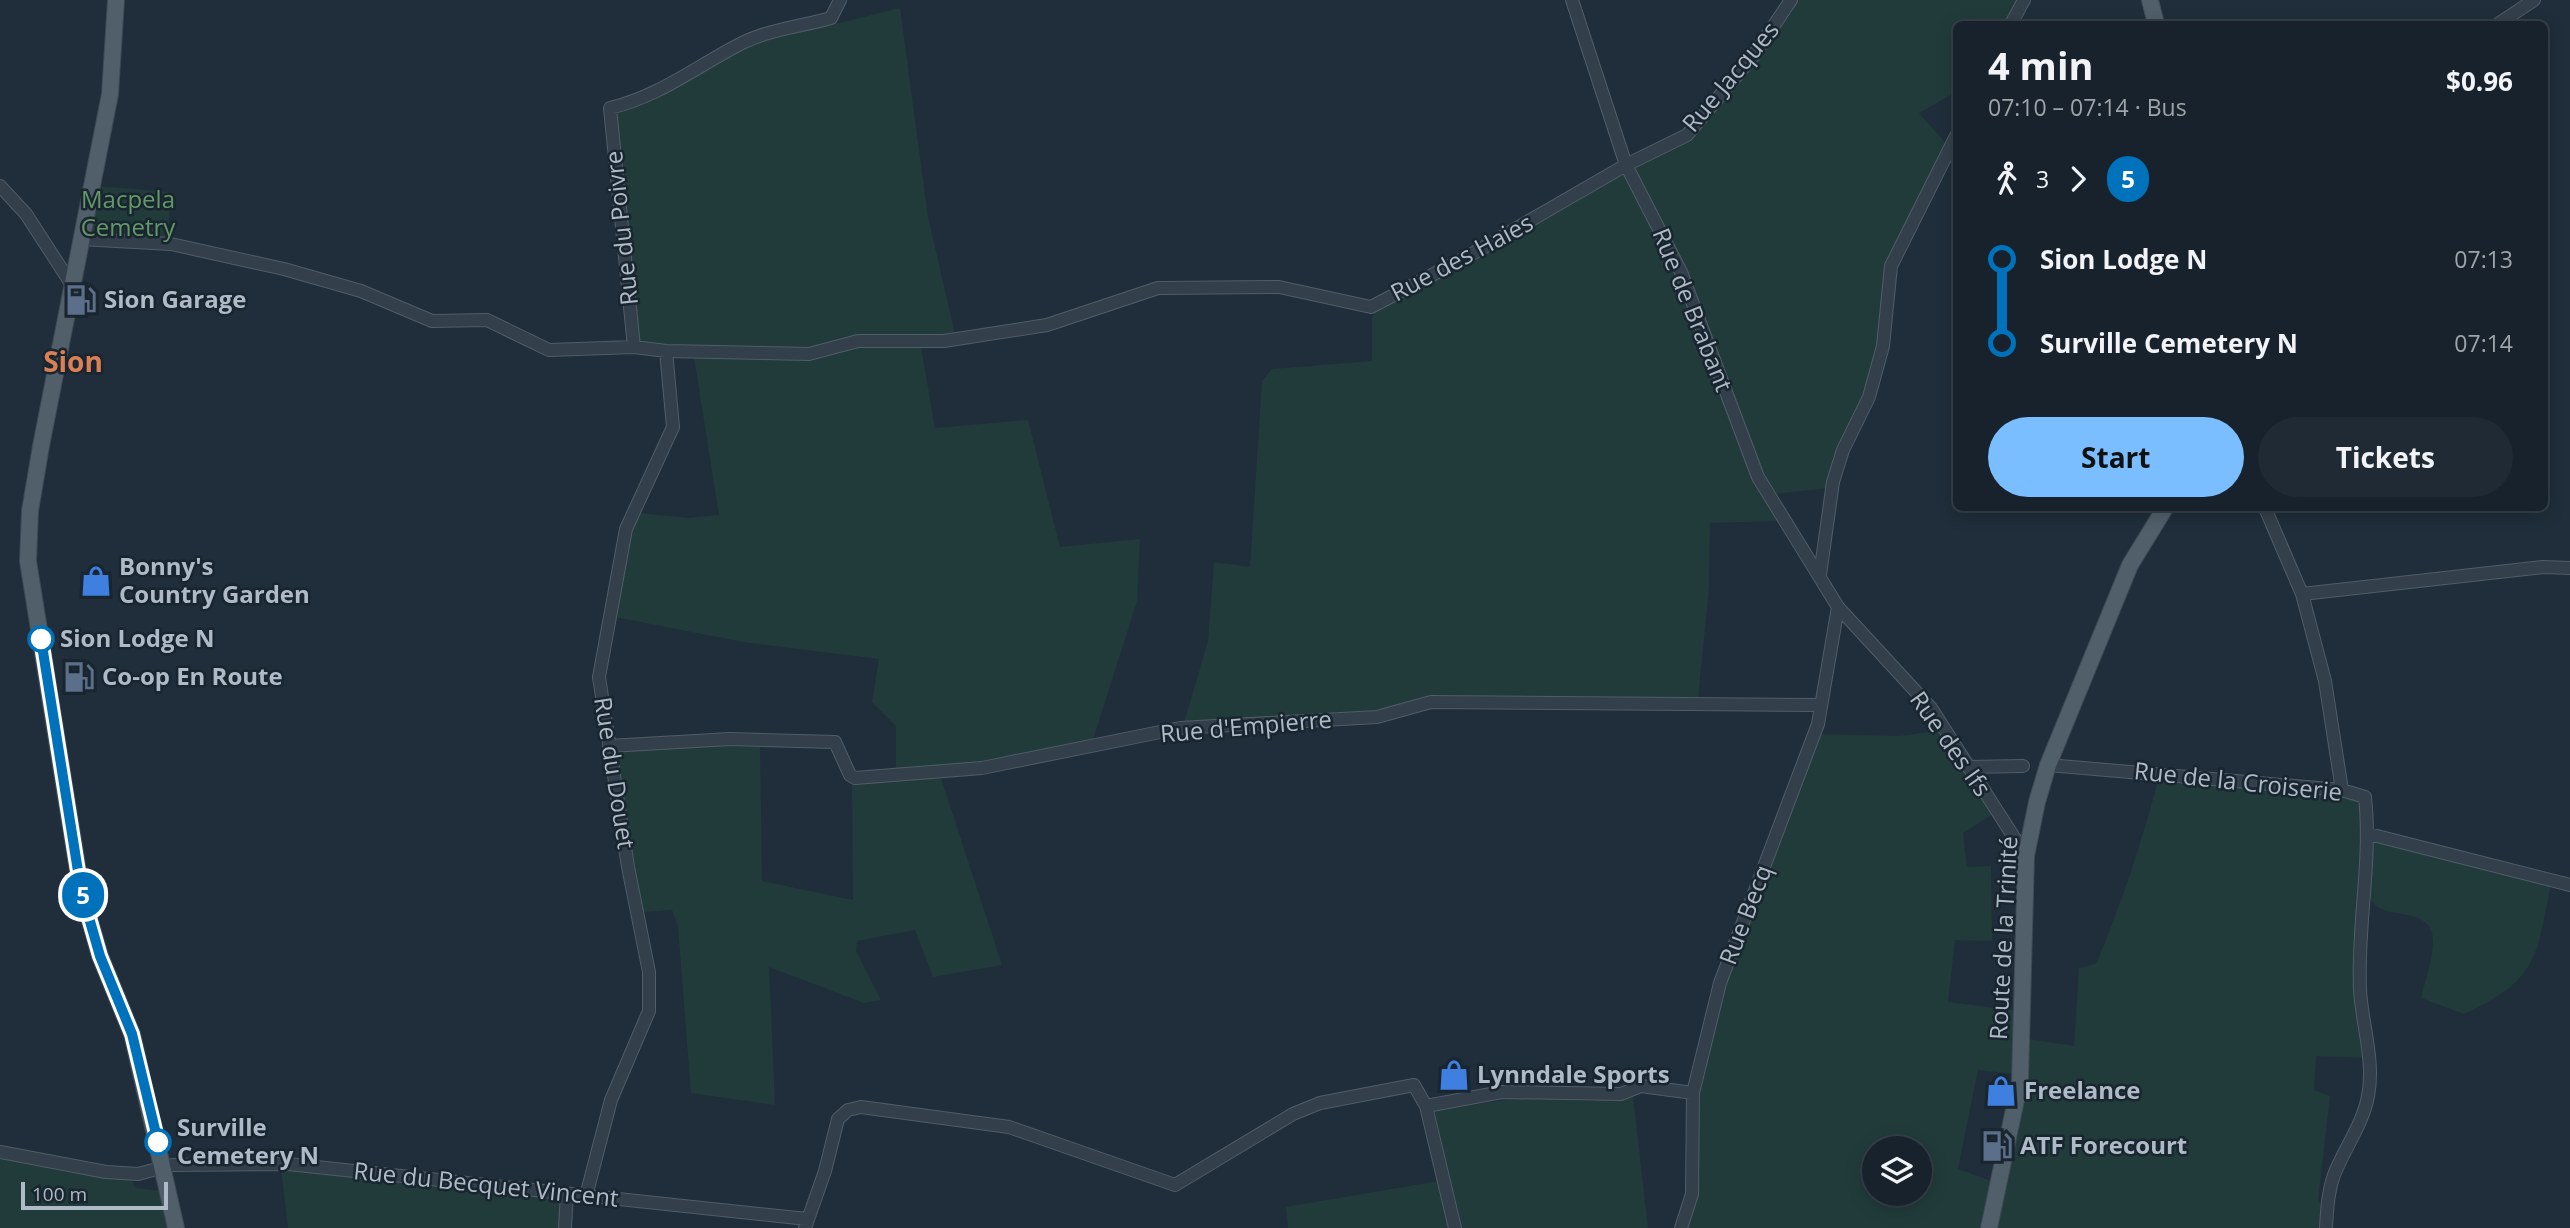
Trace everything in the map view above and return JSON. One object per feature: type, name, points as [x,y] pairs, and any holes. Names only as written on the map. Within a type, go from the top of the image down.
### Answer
[{"type":"main road","points":[[116,0],[110,94],[70,282],[30,511],[28,561],[81,890],[100,956],[132,1034],[176,1228]]},
{"type":"main road","points":[[2150,0],[2155,21]]},
{"type":"main road","name":"Route de la Trinité","points":[[1989,1228],[2020,1081],[2026,856],[2048,765],[2130,565],[2163,511]]},
{"type":"street","name":"Rue du Poivre","points":[[634,347],[610,108],[637,102],[672,85],[744,42],[831,18],[840,0]]},
{"type":"street","name":"Rue de Brabant","points":[[1572,0],[1626,165],[1681,272],[1758,477],[1838,607]]},
{"type":"street","name":"Rue Jacques","points":[[1626,165],[1687,135],[1754,55],[1791,0]]},
{"type":"street","points":[[2013,21],[2024,0]]},
{"type":"street","points":[[2502,21],[2534,0]]},
{"type":"street","points":[[1820,575],[1833,482],[1843,450],[1869,397],[1883,346],[1891,266],[1953,142]]},
{"type":"street","name":"Rue des Haies","points":[[80,239],[172,244],[284,269],[361,291],[432,321],[487,320],[550,350],[634,347],[666,351],[809,354],[858,341],[944,341],[1046,325],[1158,288],[1279,286],[1371,307],[1483,248],[1626,165]]},
{"type":"street","points":[[0,186],[26,215],[70,282]]},
{"type":"street","name":"Rue du Douet","points":[[586,1196],[611,1100],[649,1011],[649,972],[599,677],[626,529],[673,427],[666,351]]},
{"type":"street","points":[[2266,511],[2302,594],[2325,681],[2342,790]]},
{"type":"street","points":[[2302,594],[2543,567],[2570,568]]},
{"type":"street","name":"Rue Becq","points":[[1681,1228],[1692,1194],[1693,1093],[1720,983],[1818,724],[1838,607]]},
{"type":"street","name":"Rue des Ifs","points":[[1838,607],[1931,708],[2026,856]]},
{"type":"street","name":"Rue d'Empierre","points":[[609,746],[730,739],[835,742],[850,775],[856,778],[982,768],[1180,728],[1377,717],[1431,702],[1821,705]]},
{"type":"street","name":"Rue de la Croiserie","points":[[2048,765],[2342,790],[2365,797],[2369,834],[2362,885],[2360,988],[2370,1070],[2368,1096],[2334,1176],[2328,1198],[2326,1228]]},
{"type":"street","points":[[1968,766],[2022,766]]},
{"type":"street","points":[[2369,834],[2570,885]]},
{"type":"street","points":[[806,1224],[825,1171],[838,1118],[848,1110],[861,1107],[1009,1127],[1175,1185],[1293,1114],[1320,1103],[1414,1084],[1426,1106],[1455,1228]]},
{"type":"street","points":[[1426,1106],[1502,1091],[1621,1094],[1641,1087],[1693,1093]]},
{"type":"street","name":"Rue du Becquet Vincent","points":[[0,1152],[106,1172],[138,1174],[172,1165],[288,1164],[586,1196],[806,1224]]},
{"type":"street","points":[[565,1228],[568,1194]]},
{"type":"green space","points":[[1797,0],[2021,0],[2010,21],[1953,21],[1953,94],[1919,113],[1949,147],[1890,262],[1880,340],[1868,387],[1830,488],[1774,494],[1754,453],[1688,273],[1634,167],[1690,137],[1732,92],[1793,11]]},
{"type":"green space","points":[[900,8],[928,217],[955,334],[816,349],[671,348],[640,341],[615,114],[668,92],[750,45]]},
{"type":"green space","points":[[1624,173],[1670,257],[1780,521],[1710,523],[1709,588],[1698,699],[1422,697],[1380,712],[1184,723],[1208,641],[1214,562],[1250,567],[1262,381],[1272,369],[1372,361],[1372,318],[1376,308]]},
{"type":"green space","name":"Macpela Cemetry","points":[[97,186],[170,192],[168,241],[95,237],[86,229]]},
{"type":"green space","points":[[860,345],[921,347],[935,428],[1028,420],[1060,547],[1140,539],[1137,601],[1092,743],[947,769],[896,772],[896,726],[872,702],[879,659],[743,642],[615,617],[632,528],[639,513],[688,518],[719,515],[694,357],[822,357]]},
{"type":"green space","points":[[1938,731],[1993,814],[1963,833],[1967,867],[1991,866],[1992,941],[1955,940],[1948,1002],[2018,1011],[2015,1074],[1978,1070],[1958,1169],[1997,1183],[1984,1228],[1688,1228],[1697,1197],[1700,1091],[1713,1028],[1731,967],[1818,734],[1899,736]]},
{"type":"green space","points":[[677,745],[760,745],[762,881],[853,900],[852,781],[940,775],[1002,965],[933,977],[915,930],[857,941],[856,951],[881,1000],[864,1003],[769,967],[775,1105],[691,1093],[678,926],[672,910],[642,912],[615,751]]},
{"type":"green space","points":[[2159,777],[2343,796],[2358,800],[2362,809],[2356,992],[2364,1058],[2316,1056],[2314,1090],[2330,1096],[2318,1200],[2322,1206],[2321,1228],[1996,1228],[2021,1111],[2029,1039],[2074,1046],[2079,968],[2096,964],[2131,872]]},
{"type":"green space","points":[[2371,837],[2551,884],[2541,931],[2530,964],[2507,990],[2464,1014],[2421,998],[2431,957],[2432,932],[2422,920],[2379,908],[2365,891]]},
{"type":"green space","points":[[1633,1096],[1648,1228],[1459,1228],[1435,1111],[1519,1098],[1593,1101]]},
{"type":"green space","points":[[0,1155],[65,1172],[132,1180],[135,1188],[162,1191],[170,1228],[0,1228]]},
{"type":"green space","points":[[281,1169],[561,1198],[561,1228],[288,1228]]},
{"type":"green space","points":[[1438,1181],[1448,1228],[1288,1228],[1286,1207]]},
{"type":"bus line","name":"5","points":[[41,639],[81,890],[100,956],[132,1034],[158,1142]]},
{"type":"place","name":"Sion Garage","points":[[81,300]]},
{"type":"place","name":"Bonny's Country Garden","points":[[96,581]]},
{"type":"place","name":"Sion Lodge N","points":[[41,639]]},
{"type":"place","name":"Co-op En Route","points":[[79,677]]},
{"type":"place","name":"Lynndale Sports","points":[[1454,1075]]},
{"type":"place","name":"Freelance","points":[[2001,1091]]},
{"type":"place","name":"Surville Cemetery N","points":[[158,1142]]},
{"type":"place","name":"ATF Forecourt","points":[[1997,1146]]},
{"type":"district","name":"Sion","points":[[73,362]]}]
